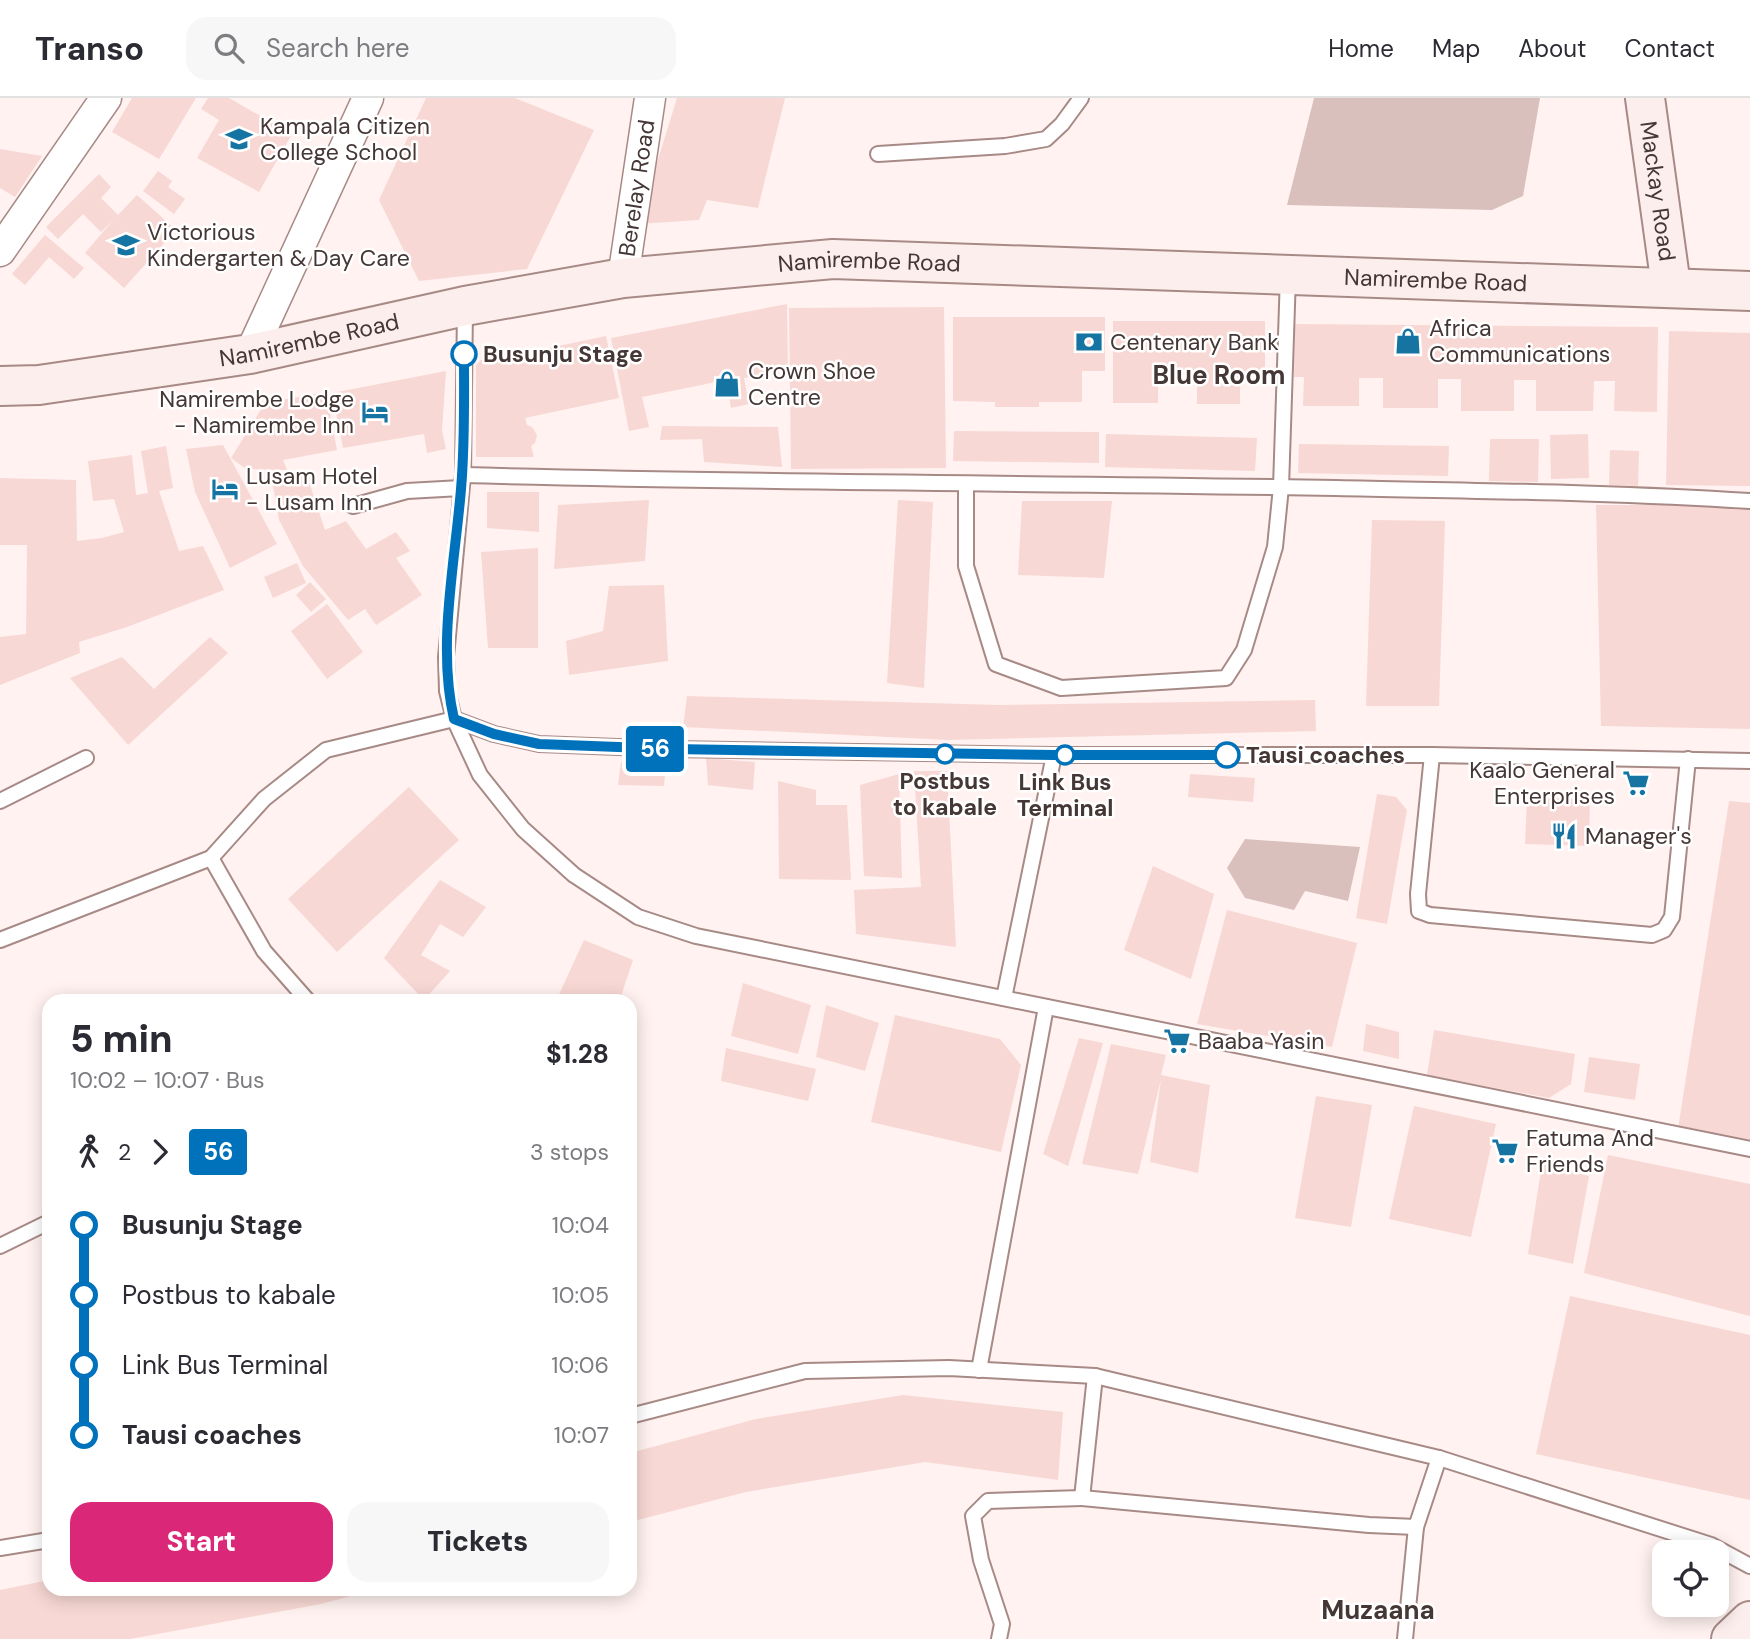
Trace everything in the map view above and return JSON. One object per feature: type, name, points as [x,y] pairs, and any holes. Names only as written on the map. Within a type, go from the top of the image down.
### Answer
[{"type":"main road","name":"Mackay Road","points":[[1645,98],[1671,286]]},
{"type":"main road","name":"Namirembe Road","points":[[0,386],[39,386],[250,354],[465,306],[623,278],[833,259],[1671,286],[1750,291]]},
{"type":"main road","points":[[1731,1639],[1750,1621]]},
{"type":"street","points":[[0,251],[106,98]]},
{"type":"street","points":[[250,354],[368,98]]},
{"type":"street","name":"Berelay Road","points":[[623,278],[650,98]]},
{"type":"lane","points":[[878,154],[1005,146],[1046,139],[1062,124],[1081,98]]},
{"type":"lane","points":[[966,484],[966,566],[996,664],[1061,688],[1226,678],[1244,650],[1275,547],[1281,487],[1288,274]]},
{"type":"lane","points":[[465,306],[462,481],[446,657],[447,691],[454,719],[480,775],[523,829],[574,875],[638,917],[696,936],[1750,1149]]},
{"type":"lane","points":[[353,506],[407,491],[462,481],[1281,487],[1583,493],[1750,501]]},
{"type":"lane","points":[[0,940],[211,859],[264,799],[326,750],[454,719],[494,734],[539,744],[671,749],[1054,755],[1432,755],[1750,761]]},
{"type":"lane","points":[[1004,998],[1054,755]]},
{"type":"lane","points":[[1432,755],[1418,894],[1419,911],[1430,915],[1652,935],[1664,930],[1672,917],[1688,759]]},
{"type":"lane","points":[[0,801],[86,758]]},
{"type":"lane","points":[[211,859],[264,951],[302,994]]},
{"type":"lane","points":[[979,1370],[1046,1007]]},
{"type":"lane","points":[[0,1246],[42,1225]]},
{"type":"lane","points":[[637,1414],[805,1371],[855,1368],[979,1370],[1095,1376],[1439,1458],[1711,1545],[1750,1566]]},
{"type":"lane","points":[[1082,1498],[1095,1376]]},
{"type":"lane","points":[[1405,1639],[1416,1527],[1439,1458]]},
{"type":"lane","points":[[999,1639],[1002,1624],[981,1560],[973,1516],[988,1500],[1082,1498],[1416,1527]]},
{"type":"lane","points":[[0,1548],[42,1541]]},
{"type":"shaded area","points":[[1314,98],[1540,98],[1523,196],[1492,210],[1287,205]]},
{"type":"shaded area","points":[[1245,839],[1360,847],[1348,901],[1305,891],[1294,910],[1245,898],[1227,868]]},
{"type":"building","points":[[132,98],[196,98],[159,159],[112,132]]},
{"type":"building","points":[[208,98],[229,98],[292,134],[259,192],[197,158],[219,120],[201,109]]},
{"type":"building","points":[[426,98],[515,98],[594,130],[527,269],[419,281],[379,200]]},
{"type":"building","points":[[677,98],[785,98],[758,208],[707,200],[699,220],[638,224]]},
{"type":"building","points":[[0,149],[42,156],[15,197],[0,188]]},
{"type":"building","points":[[158,171],[172,181],[168,187],[185,199],[174,214],[143,191]]},
{"type":"building","points":[[99,174],[111,187],[101,198],[118,215],[137,195],[176,230],[124,288],[85,253],[114,219],[101,232],[83,214],[58,239],[46,227]]},
{"type":"building","points":[[45,235],[84,268],[74,279],[49,257],[25,285],[12,274]]},
{"type":"building","points":[[787,304],[788,369],[744,378],[749,404],[731,408],[726,380],[642,397],[649,427],[629,431],[611,338]]},
{"type":"building","points":[[944,307],[946,468],[791,469],[789,308]]},
{"type":"building","points":[[953,317],[1105,317],[1105,371],[1082,371],[1082,402],[1039,402],[1039,407],[995,407],[995,402],[953,401]]},
{"type":"building","points":[[1113,321],[1265,321],[1265,371],[1240,371],[1240,404],[1197,404],[1197,370],[1158,370],[1158,403],[1113,403]]},
{"type":"building","points":[[1295,324],[1658,327],[1657,412],[1614,411],[1615,381],[1594,381],[1593,411],[1536,411],[1536,380],[1514,380],[1514,411],[1461,411],[1461,379],[1438,379],[1438,408],[1383,408],[1383,378],[1359,378],[1359,406],[1303,406],[1304,377],[1294,377]]},
{"type":"building","points":[[1669,331],[1750,333],[1750,486],[1666,485]]},
{"type":"building","points":[[606,336],[619,398],[525,418],[527,425],[532,427],[537,435],[531,446],[534,457],[476,457],[476,365],[481,360],[494,355],[511,356]]},
{"type":"building","points":[[446,371],[442,431],[446,449],[427,453],[424,434],[343,448],[332,393]]},
{"type":"building","points":[[326,392],[337,450],[283,460],[287,470],[246,469],[231,458],[265,403]]},
{"type":"building","points":[[662,426],[778,427],[782,467],[704,462],[702,439],[660,440]]},
{"type":"building","points":[[954,431],[1099,432],[1099,463],[953,461]]},
{"type":"building","points":[[1106,434],[1257,438],[1255,471],[1105,467]]},
{"type":"building","points":[[1588,434],[1589,478],[1551,479],[1550,435]]},
{"type":"building","points":[[1490,439],[1539,439],[1538,482],[1489,481]]},
{"type":"building","points":[[1299,444],[1449,446],[1448,476],[1298,473]]},
{"type":"building","points":[[223,445],[277,544],[230,568],[195,492],[186,449]]},
{"type":"building","points":[[166,446],[173,488],[159,491],[179,551],[203,546],[224,590],[79,642],[80,653],[0,685],[0,637],[26,634],[27,545],[0,545],[0,478],[76,480],[77,541],[102,538],[124,532],[114,499],[93,501],[88,461],[132,455],[136,495],[148,493],[141,451]]},
{"type":"building","points":[[1610,450],[1639,451],[1638,486],[1609,485]]},
{"type":"building","points":[[306,473],[325,530],[346,521],[366,549],[396,532],[410,551],[396,558],[422,595],[376,625],[365,609],[348,620],[303,566],[279,520],[272,480]]},
{"type":"building","points":[[487,492],[539,492],[539,532],[487,528]]},
{"type":"building","points":[[649,500],[645,561],[554,569],[558,505]]},
{"type":"building","points":[[898,500],[933,502],[924,688],[887,683]]},
{"type":"building","points":[[1022,501],[1112,501],[1104,578],[1018,575]]},
{"type":"building","points":[[1596,505],[1750,508],[1750,729],[1601,726]]},
{"type":"building","points":[[1372,520],[1445,521],[1439,706],[1366,706]]},
{"type":"building","points":[[538,548],[538,648],[488,648],[481,552]]},
{"type":"building","points":[[297,563],[306,583],[273,598],[264,577]]},
{"type":"building","points":[[310,582],[326,599],[311,612],[296,595]]},
{"type":"building","points":[[664,585],[668,661],[569,675],[566,641],[603,631],[609,586]]},
{"type":"building","points":[[327,604],[363,652],[327,679],[291,631]]},
{"type":"building","points":[[210,637],[228,653],[128,745],[70,678],[122,657],[154,689]]},
{"type":"building","points":[[687,696],[998,705],[1315,700],[1316,731],[949,740],[683,727]]},
{"type":"building","points":[[706,758],[755,762],[753,790],[708,785]]},
{"type":"building","points":[[621,762],[666,762],[664,786],[618,785]]},
{"type":"building","points":[[914,771],[947,771],[956,947],[856,934],[854,890],[921,887]]},
{"type":"building","points":[[899,774],[902,878],[864,876],[860,785]]},
{"type":"building","points":[[1190,774],[1255,778],[1253,802],[1188,797]]},
{"type":"building","points":[[778,781],[816,790],[816,805],[847,805],[851,880],[779,879]]},
{"type":"building","points":[[409,787],[459,840],[337,952],[288,899]]},
{"type":"building","points":[[1377,794],[1396,797],[1407,810],[1387,924],[1356,918]]},
{"type":"building","points":[[1527,798],[1590,799],[1589,846],[1525,844]]},
{"type":"building","points":[[1729,801],[1750,803],[1750,1140],[1678,1129]]},
{"type":"building","points":[[1153,866],[1214,894],[1191,979],[1124,950]]},
{"type":"building","points":[[440,880],[486,907],[463,937],[440,924],[421,955],[450,971],[429,994],[418,994],[384,958]]},
{"type":"building","points":[[1227,910],[1357,943],[1332,1047],[1197,1024]]},
{"type":"building","points":[[584,940],[633,960],[622,994],[559,994]]},
{"type":"building","points":[[743,983],[811,1005],[798,1054],[731,1036]]},
{"type":"building","points":[[826,1005],[879,1023],[865,1071],[816,1057]]},
{"type":"building","points":[[895,1015],[1000,1039],[1021,1065],[1001,1152],[871,1122]]},
{"type":"building","points":[[1366,1024],[1399,1032],[1399,1059],[1363,1051]]},
{"type":"building","points":[[1434,1030],[1575,1054],[1571,1084],[1549,1098],[1427,1075]]},
{"type":"building","points":[[1079,1038],[1103,1043],[1068,1166],[1043,1154]]},
{"type":"building","points":[[1111,1044],[1166,1055],[1161,1075],[1210,1085],[1198,1173],[1150,1162],[1161,1079],[1138,1174],[1082,1164]]},
{"type":"building","points":[[726,1048],[816,1069],[808,1101],[721,1081]]},
{"type":"building","points":[[1589,1057],[1640,1064],[1635,1100],[1584,1092]]},
{"type":"building","points":[[1316,1096],[1372,1105],[1351,1227],[1295,1218]]},
{"type":"building","points":[[1414,1106],[1496,1124],[1471,1237],[1389,1219]]},
{"type":"building","points":[[1608,1155],[1750,1184],[1750,1316],[1584,1273]]},
{"type":"building","points":[[1542,1164],[1589,1176],[1573,1264],[1528,1254]]},
{"type":"building","points":[[1570,1296],[1750,1335],[1750,1500],[1536,1454]]},
{"type":"building","points":[[903,1395],[1063,1412],[1058,1480],[925,1462],[746,1492],[637,1520],[637,1451],[756,1419]]},
{"type":"building","points":[[42,1581],[42,1596],[351,1596],[321,1604],[130,1639],[0,1639],[0,1590]]},
{"type":"bus line","name":"56","points":[[464,354],[463,475],[446,657],[447,691],[454,719],[494,734],[539,744],[671,749],[1227,755]]},
{"type":"place","name":"Kampala Citizen College School","points":[[239,139]]},
{"type":"place","name":"Victorious Kindergarten & Day Care","points":[[126,245]]},
{"type":"place","name":"Africa Communications","points":[[1408,341]]},
{"type":"place","name":"Centenary Bank","points":[[1089,342]]},
{"type":"place","name":"Busunju Stage","points":[[464,354]]},
{"type":"place","name":"Crown Shoe Centre","points":[[727,384]]},
{"type":"place","name":"Namirembe Lodge - Namirembe Inn","points":[[375,412]]},
{"type":"place","name":"Lusam Hotel - Lusam Inn","points":[[225,489]]},
{"type":"place","name":"Postbus to kabale","points":[[945,754]]},
{"type":"place","name":"Link Bus Terminal","points":[[1065,755]]},
{"type":"place","name":"Tausi coaches","points":[[1227,755]]},
{"type":"place","name":"Kaalo General Enterprises","points":[[1636,783]]},
{"type":"place","name":"Manager's","points":[[1564,836]]},
{"type":"place","name":"Baaba Yasin","points":[[1177,1041]]},
{"type":"place","name":"Fatuma And Friends","points":[[1505,1151]]},
{"type":"district","name":"Blue Room","points":[[1219,375]]},
{"type":"district","name":"Muzaana","points":[[1378,1610]]}]
